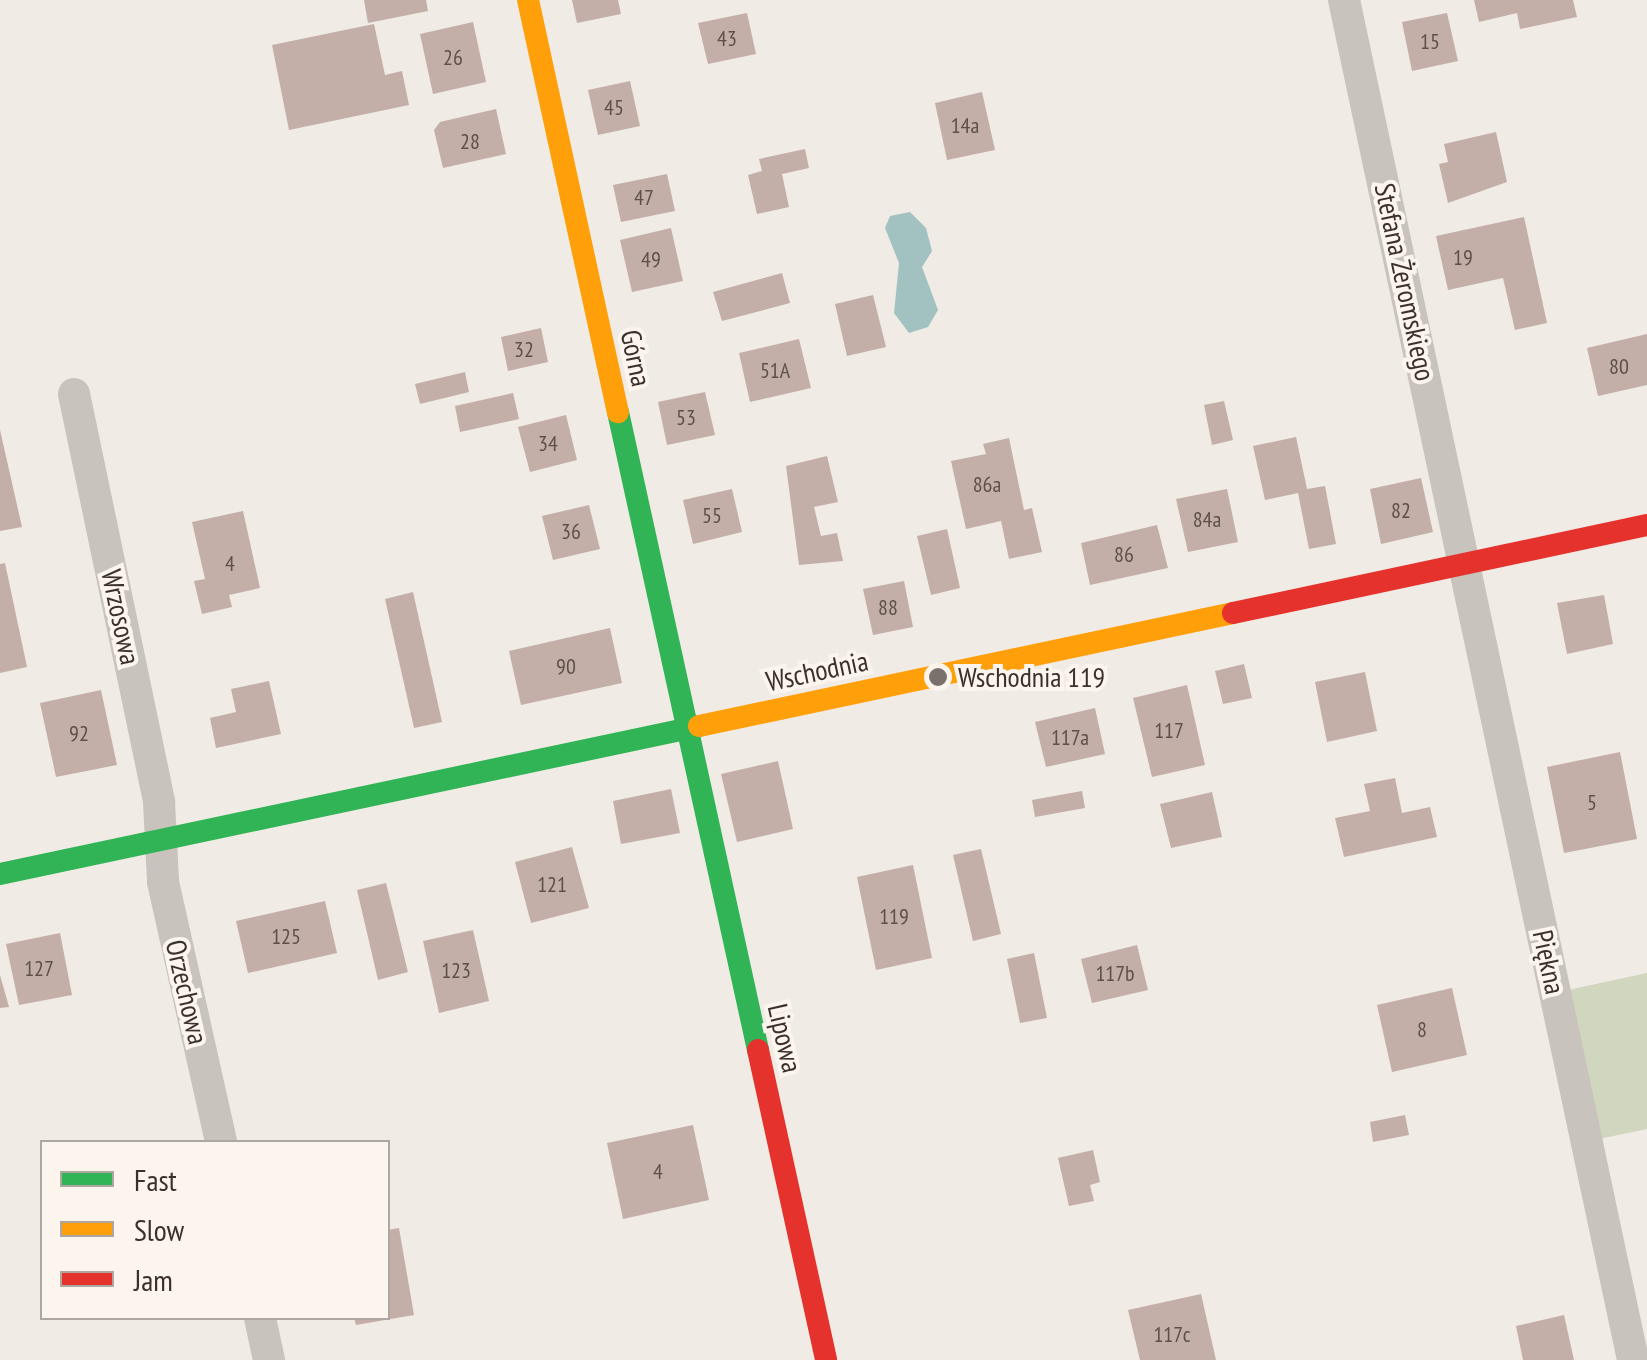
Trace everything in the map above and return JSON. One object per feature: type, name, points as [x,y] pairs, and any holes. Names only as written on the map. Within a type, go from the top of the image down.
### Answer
[{"type":"street","name":"Górna","points":[[528,0],[686,729]]},
{"type":"street","name":"Stefana Żeromskiego","points":[[1344,0],[1465,564]]},
{"type":"street","name":"Wrzosowa","points":[[74,394],[159,802],[160,840]]},
{"type":"street","name":"Wschodnia","points":[[0,874],[1647,525]]},
{"type":"street","name":"Piękna","points":[[1465,564],[1633,1360]]},
{"type":"street","name":"Lipowa","points":[[686,729],[826,1360]]},
{"type":"street","name":"Orzechowa","points":[[160,840],[163,882],[221,1140]]},
{"type":"street","points":[[260,1320],[270,1360]]},
{"type":"green space","points":[[1647,973],[1647,1129],[1599,1139],[1568,990]]},
{"type":"water","points":[[910,212],[926,228],[932,251],[922,267],[938,310],[928,327],[909,333],[894,313],[899,263],[885,228],[890,216]]},
{"type":"building","points":[[364,0],[426,0],[428,11],[368,23]]},
{"type":"building","points":[[572,0],[618,0],[621,14],[577,23]]},
{"type":"building","points":[[1474,0],[1573,0],[1577,17],[1520,29],[1517,13],[1479,22]]},
{"type":"building","points":[[747,13],[756,54],[708,64],[698,23]]},
{"type":"building","points":[[1447,13],[1458,61],[1412,71],[1402,22]]},
{"type":"building","points":[[473,22],[486,82],[433,94],[420,34]]},
{"type":"building","points":[[374,24],[385,75],[402,71],[409,105],[289,130],[272,45]]},
{"type":"building","points":[[630,81],[640,126],[598,135],[588,90]]},
{"type":"building","points":[[982,92],[995,150],[947,160],[935,103]]},
{"type":"building","points":[[496,109],[506,154],[443,168],[434,130],[440,122]]},
{"type":"building","points":[[1496,132],[1507,182],[1448,203],[1439,164],[1448,162],[1444,144]]},
{"type":"building","points":[[805,149],[809,168],[782,174],[789,207],[757,214],[748,175],[762,171],[759,159]]},
{"type":"building","points":[[667,174],[675,211],[621,222],[613,185]]},
{"type":"building","points":[[1524,217],[1547,323],[1515,330],[1503,278],[1448,290],[1436,236]]},
{"type":"building","points":[[671,228],[683,281],[632,292],[620,240]]},
{"type":"building","points":[[782,273],[790,303],[722,321],[713,292]]},
{"type":"building","points":[[873,295],[886,347],[847,356],[835,304]]},
{"type":"building","points":[[541,328],[548,362],[508,371],[501,337]]},
{"type":"building","points":[[1647,334],[1647,385],[1598,396],[1587,348]]},
{"type":"building","points":[[799,339],[811,388],[750,402],[739,353]]},
{"type":"building","points":[[465,372],[469,392],[420,404],[415,384]]},
{"type":"building","points":[[705,392],[715,435],[667,445],[658,402]]},
{"type":"building","points":[[513,393],[519,419],[460,432],[455,406]]},
{"type":"building","points":[[1224,401],[1233,440],[1212,445],[1204,405]]},
{"type":"building","points":[[566,415],[577,460],[530,472],[518,427]]},
{"type":"building","points":[[0,430],[22,527],[0,531]]},
{"type":"building","points":[[1296,437],[1307,489],[1325,486],[1336,544],[1309,549],[1298,493],[1265,500],[1253,446]]},
{"type":"building","points":[[1009,438],[1024,510],[1032,508],[1042,552],[1009,559],[1001,521],[966,529],[951,461],[986,454],[983,444]]},
{"type":"building","points":[[827,456],[838,502],[814,507],[821,536],[837,533],[843,561],[799,565],[786,466]]},
{"type":"building","points":[[1421,478],[1433,532],[1381,544],[1370,489]]},
{"type":"building","points":[[732,489],[742,532],[693,544],[683,500]]},
{"type":"building","points":[[1227,489],[1238,542],[1188,552],[1176,499]]},
{"type":"building","points":[[589,505],[600,549],[553,560],[542,516]]},
{"type":"building","points":[[243,511],[260,588],[229,595],[232,607],[202,614],[194,581],[205,579],[192,522]]},
{"type":"building","points":[[1157,525],[1168,568],[1090,585],[1081,543]]},
{"type":"building","points":[[947,529],[960,588],[931,595],[917,536]]},
{"type":"building","points":[[5,563],[27,667],[0,673],[0,564]]},
{"type":"building","points":[[904,581],[913,627],[873,635],[863,589]]},
{"type":"building","points":[[413,592],[442,722],[414,728],[385,599]]},
{"type":"building","points":[[1604,595],[1613,644],[1567,654],[1557,603]]},
{"type":"building","points":[[610,628],[622,683],[521,705],[509,651]]},
{"type":"building","points":[[1244,664],[1252,698],[1223,704],[1215,671]]},
{"type":"building","points":[[1365,672],[1377,731],[1327,742],[1315,682]]},
{"type":"building","points":[[269,681],[281,734],[216,748],[210,718],[236,712],[231,689]]},
{"type":"building","points":[[1187,685],[1205,765],[1152,777],[1133,698]]},
{"type":"building","points":[[101,690],[117,765],[56,777],[40,703]]},
{"type":"building","points":[[1095,708],[1105,754],[1046,767],[1035,722]]},
{"type":"building","points":[[1620,752],[1637,839],[1564,853],[1547,767]]},
{"type":"building","points":[[778,761],[793,829],[737,842],[721,774]]},
{"type":"building","points":[[1395,778],[1402,813],[1430,807],[1437,837],[1344,857],[1335,818],[1370,811],[1364,784]]},
{"type":"building","points":[[671,789],[680,833],[621,844],[613,801]]},
{"type":"building","points":[[1082,791],[1085,808],[1035,817],[1032,800]]},
{"type":"building","points":[[1212,792],[1222,837],[1171,848],[1160,804]]},
{"type":"building","points":[[572,847],[589,908],[531,923],[515,862]]},
{"type":"building","points":[[981,849],[1001,934],[973,941],[953,855]]},
{"type":"building","points":[[913,865],[932,958],[876,970],[857,877]]},
{"type":"building","points":[[386,883],[408,972],[378,980],[357,890]]},
{"type":"building","points":[[325,901],[337,953],[248,973],[236,921]]},
{"type":"building","points":[[473,930],[489,1001],[439,1013],[423,941]]},
{"type":"building","points":[[60,933],[72,995],[19,1005],[6,944]]},
{"type":"building","points":[[1137,945],[1148,990],[1092,1003],[1081,959]]},
{"type":"building","points":[[1034,953],[1047,1018],[1020,1023],[1007,959]]},
{"type":"building","points":[[0,975],[9,1007],[0,1008]]},
{"type":"building","points":[[1452,988],[1467,1055],[1392,1072],[1377,1005]]},
{"type":"building","points":[[1405,1115],[1409,1135],[1373,1142],[1370,1122]]},
{"type":"building","points":[[693,1125],[709,1200],[623,1219],[607,1143]]},
{"type":"building","points":[[1093,1150],[1100,1182],[1090,1185],[1094,1201],[1069,1206],[1058,1158]]},
{"type":"building","points":[[399,1228],[414,1315],[390,1319],[390,1230]]},
{"type":"building","points":[[1201,1294],[1216,1360],[1140,1360],[1128,1310]]},
{"type":"building","points":[[1564,1315],[1574,1360],[1523,1360],[1516,1326]]},
{"type":"building","points":[[355,1320],[385,1320],[356,1325]]},
{"type":"traffic: fast","points":[[618,412],[758,1050]]},
{"type":"traffic: fast","points":[[0,874],[699,726]]},
{"type":"traffic: slow","points":[[528,0],[618,412]]},
{"type":"traffic: slow","points":[[699,726],[1233,613]]},
{"type":"traffic: jam","points":[[1233,613],[1647,525]]},
{"type":"traffic: jam","points":[[758,1050],[826,1360]]},
{"type":"place","name":"Wschodnia 119","points":[[938,677]]}]
